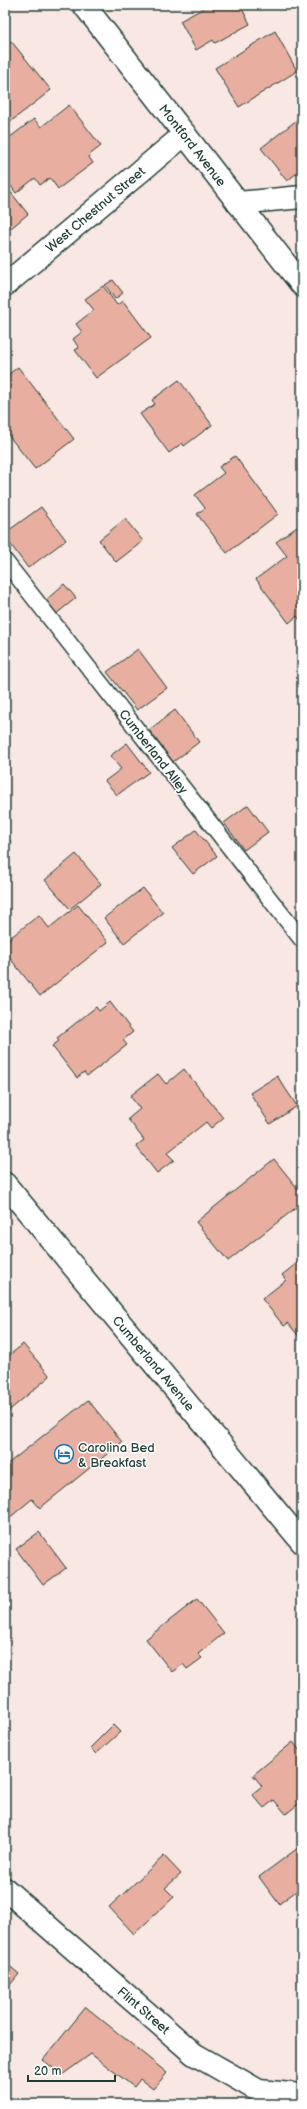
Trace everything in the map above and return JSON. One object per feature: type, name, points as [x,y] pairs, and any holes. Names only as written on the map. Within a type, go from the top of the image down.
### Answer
[{"type":"street","name":"Montford Avenue","points":[[84,5],[302,285]]},
{"type":"street","name":"West Chestnut Street","points":[[5,285],[185,134]]},
{"type":"street","points":[[238,203],[302,197]]},
{"type":"street","name":"Cumberland Avenue","points":[[5,1184],[302,1542]]},
{"type":"street","name":"Flint Street","points":[[5,1889],[194,2054],[259,2091],[302,2096]]},
{"type":"lane","name":"Cumberland Alley","points":[[5,561],[302,940]]},
{"type":"building","points":[[202,5],[240,5],[250,24],[215,43],[213,40],[196,50],[180,21],[204,8]]},
{"type":"building","points":[[275,31],[297,71],[239,107],[215,68]]},
{"type":"building","points":[[11,41],[51,90],[5,126],[5,46]]},
{"type":"building","points":[[69,105],[101,146],[88,156],[93,163],[58,189],[50,178],[40,185],[35,178],[16,193],[5,178],[5,141],[34,119],[41,127]]},
{"type":"building","points":[[302,116],[302,169],[287,181],[261,148]]},
{"type":"building","points":[[5,185],[28,214],[5,233]]},
{"type":"building","points":[[113,280],[123,293],[115,299],[105,285]]},
{"type":"building","points":[[103,286],[117,305],[123,301],[151,338],[96,378],[75,350],[79,348],[73,339],[82,332],[76,324],[94,310],[85,299]]},
{"type":"building","points":[[18,367],[74,439],[35,469],[5,431],[5,377]]},
{"type":"building","points":[[179,380],[212,425],[184,446],[182,443],[169,453],[140,414],[155,404],[152,400]]},
{"type":"building","points":[[235,456],[278,514],[227,553],[197,514],[205,508],[195,495],[224,473],[219,467]]},
{"type":"building","points":[[41,507],[66,540],[28,568],[5,537],[5,533]]},
{"type":"building","points":[[125,519],[143,541],[116,562],[99,540]]},
{"type":"building","points":[[297,527],[302,534],[302,623],[297,616],[289,623],[256,579],[287,556],[276,542]]},
{"type":"building","points":[[64,584],[76,598],[56,614],[45,601]]},
{"type":"building","points":[[138,649],[167,688],[137,710],[107,672]]},
{"type":"building","points":[[175,710],[199,742],[173,762],[149,730]]},
{"type":"building","points":[[127,743],[149,772],[117,795],[105,781],[121,769],[110,756]]},
{"type":"building","points":[[248,805],[268,832],[244,850],[224,823]]},
{"type":"building","points":[[196,830],[217,856],[193,874],[172,848]]},
{"type":"building","points":[[5,835],[12,843],[5,849]]},
{"type":"building","points":[[76,854],[101,884],[70,909],[45,880]]},
{"type":"building","points":[[143,888],[163,913],[124,943],[104,918]]},
{"type":"building","points":[[78,905],[108,942],[40,996],[5,952],[5,942],[39,915],[49,928]]},
{"type":"building","points":[[110,1002],[133,1032],[123,1040],[127,1045],[87,1076],[84,1072],[77,1078],[52,1046],[59,1041],[57,1038],[96,1007],[99,1011]]},
{"type":"building","points":[[184,1069],[223,1118],[211,1128],[206,1122],[167,1153],[174,1160],[157,1173],[136,1146],[144,1140],[128,1119],[140,1109],[130,1096],[158,1074],[166,1084]]},
{"type":"building","points":[[277,1076],[297,1106],[270,1124],[250,1093]]},
{"type":"building","points":[[274,1159],[302,1194],[302,1203],[228,1261],[196,1222]]},
{"type":"building","points":[[302,1259],[301,1339],[288,1323],[284,1326],[262,1299],[286,1280],[282,1275]]},
{"type":"building","points":[[23,1344],[50,1376],[5,1414],[5,1359]]},
{"type":"building","name":"Carolina Bed & Breakfast","points":[[88,1400],[122,1442],[40,1508],[32,1499],[8,1519],[5,1516],[5,1466]]},
{"type":"building","points":[[39,1532],[66,1568],[43,1585],[16,1549]]},
{"type":"building","points":[[197,1599],[224,1633],[198,1654],[202,1658],[187,1669],[183,1664],[172,1672],[146,1639]]},
{"type":"building","points":[[113,1725],[120,1732],[96,1754],[90,1748]]},
{"type":"building","points":[[293,1742],[302,1753],[302,1801],[286,1814],[274,1800],[264,1808],[252,1794],[262,1786],[253,1775]]},
{"type":"building","points":[[302,1845],[302,1892],[299,1889],[279,1904],[259,1877]]},
{"type":"building","points":[[164,1856],[181,1874],[165,1888],[174,1897],[134,1934],[109,1907]]},
{"type":"building","points":[[5,1962],[19,1974],[5,1991]]},
{"type":"building","points":[[86,2007],[167,2073],[153,2089],[140,2079],[134,2087],[91,2054],[62,2075],[43,2060]]},
{"type":"place","name":"Carolina Bed & Breakfast","points":[[64,1454]]}]
